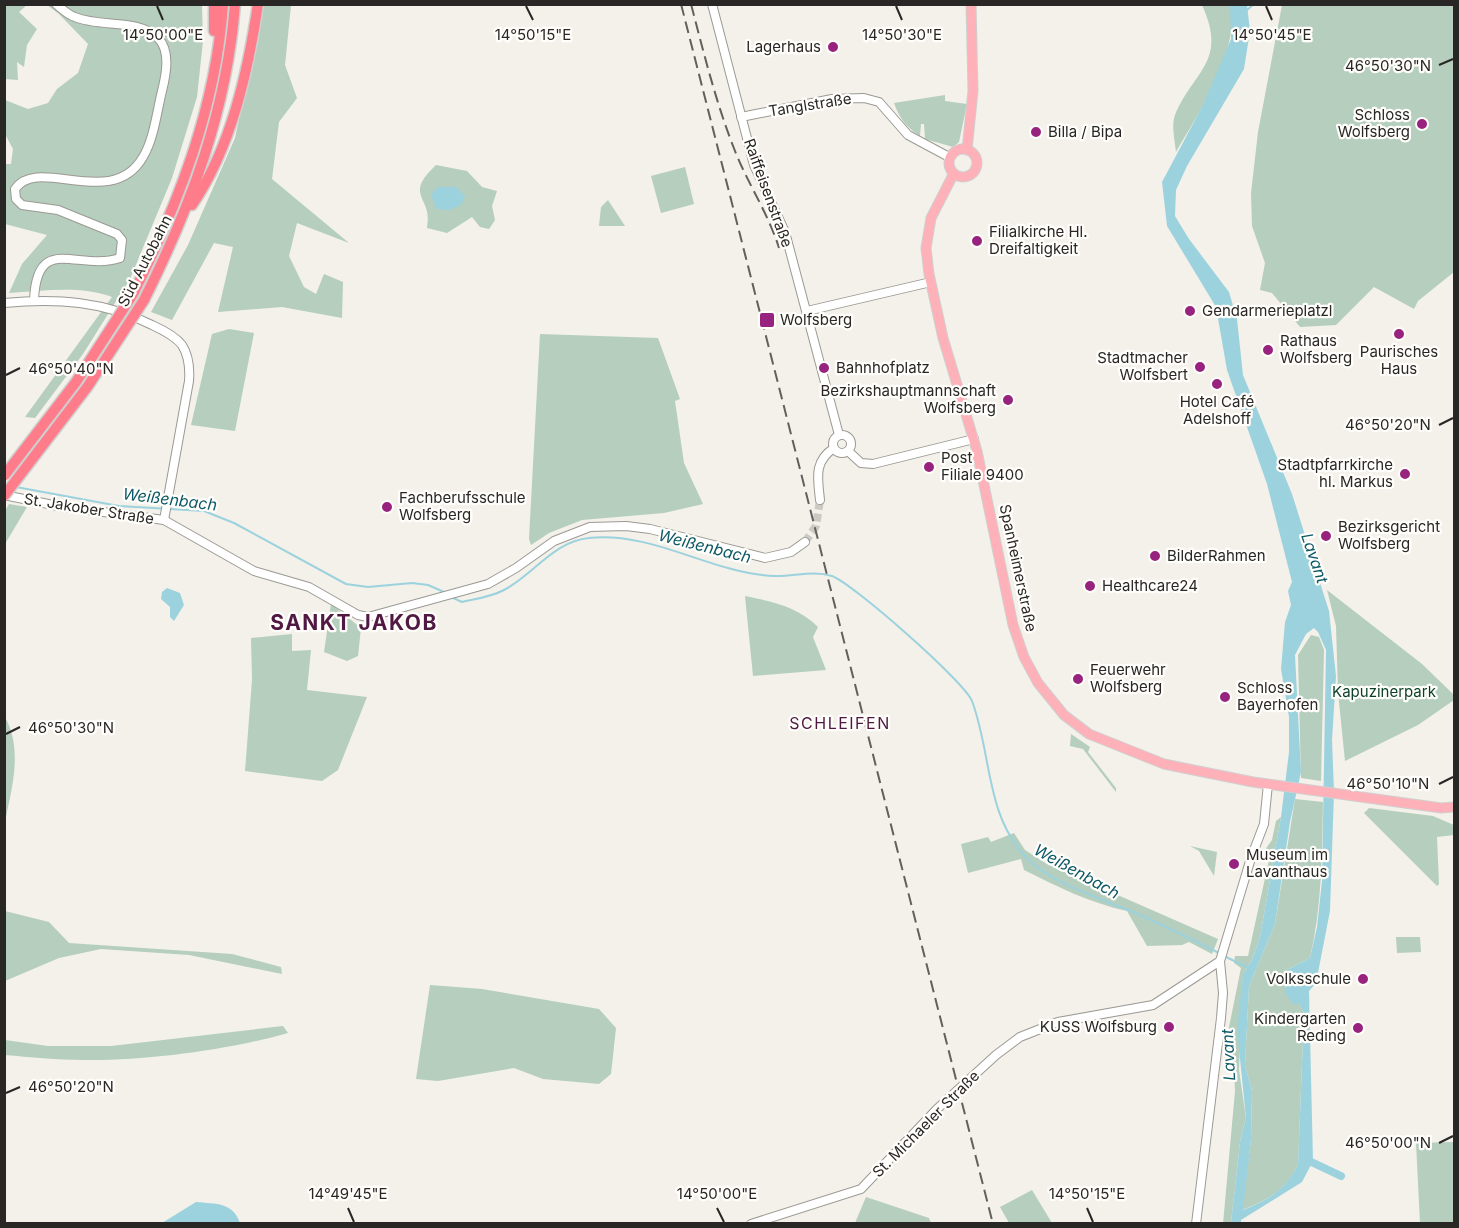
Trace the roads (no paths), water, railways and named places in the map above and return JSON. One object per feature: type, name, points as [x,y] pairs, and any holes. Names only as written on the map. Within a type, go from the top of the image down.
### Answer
[{"type":"highway","points":[[214,4],[216,58]]},
{"type":"highway","name":"Süd Autobahn","points":[[4,476],[76,382],[133,294],[171,215],[191,161],[216,58],[223,4]]},
{"type":"highway","name":"Süd Autobahn","points":[[4,496],[88,386],[144,300],[184,217],[213,128],[226,69],[235,4]]},
{"type":"highway","points":[[184,217],[202,191],[227,134],[247,66],[258,4]]},
{"type":"main road","points":[[33,300],[35,278],[38,270],[45,263],[57,259],[111,261],[120,258],[122,240],[117,234],[58,210],[22,205],[16,199],[15,189],[21,181],[31,177],[92,183],[118,178],[131,171],[145,154],[165,80],[166,54],[160,39],[143,27],[108,25],[74,17],[56,4]]},
{"type":"main road","name":"Raiffeisenstraße","points":[[712,4],[754,165],[781,220],[807,311]]},
{"type":"main road","points":[[967,150],[974,92],[971,4]]},
{"type":"main road","name":"Tanglstraße","points":[[741,117],[832,99],[864,98],[879,102],[908,135],[949,157]]},
{"type":"main road","points":[[957,150],[967,150],[975,156],[975,171],[963,178],[953,174],[948,167],[949,157],[957,150]]},
{"type":"main road","name":"Spanheimerstraße","points":[[953,174],[936,203],[928,232],[926,248],[931,282],[943,338],[974,439],[1018,641],[1038,682],[1054,704],[1089,734],[1154,761],[1214,775],[1452,809]]},
{"type":"main road","points":[[839,435],[807,311],[931,282]]},
{"type":"main road","points":[[4,303],[33,300],[74,301],[132,315],[166,332],[181,343],[189,362],[189,381],[164,515]]},
{"type":"main road","points":[[839,435],[850,438],[851,445],[848,451],[840,453],[834,448],[833,440],[839,435]]},
{"type":"main road","points":[[848,451],[861,463],[873,464],[974,439]]},
{"type":"main road","points":[[820,500],[818,468],[823,457],[834,448]]},
{"type":"main road","name":"St. Jakober Straße","points":[[4,496],[58,506],[164,515],[254,571],[309,587],[358,615],[368,617],[444,598],[502,578],[554,541],[590,527],[620,526],[650,529],[765,558],[791,552],[805,542]]},
{"type":"main road","points":[[1196,1224],[1221,1018],[1223,993],[1220,962],[1264,824],[1273,784]]},
{"type":"main road","name":"St. Michaeler Straße","points":[[751,1224],[861,1189],[937,1109],[996,1055],[1020,1037],[1058,1022],[1153,1005],[1220,962]]},
{"type":"water","points":[[1230,5],[1247,5],[1250,31],[1244,69],[1187,166],[1176,190],[1175,216],[1189,239],[1229,292],[1237,319],[1243,375],[1292,494],[1329,611],[1336,676],[1332,740],[1334,792],[1330,911],[1316,983],[1309,991],[1313,1161],[1302,1182],[1241,1220],[1241,1223],[1231,1223],[1240,1142],[1246,1118],[1237,1029],[1243,974],[1252,960],[1260,937],[1281,817],[1289,752],[1289,717],[1281,669],[1285,622],[1291,605],[1288,591],[1292,582],[1267,484],[1227,370],[1216,307],[1167,226],[1162,182],[1203,105],[1231,39]],"holes":[[[1314,628],[1326,650],[1322,881],[1317,927],[1310,958],[1287,970],[1285,993],[1293,1004],[1299,1004],[1304,1013],[1298,1165],[1288,1181],[1276,1193],[1243,1210],[1251,1140],[1252,1091],[1245,1065],[1249,986],[1275,924],[1290,822],[1301,772],[1295,655],[1306,634]]]},
{"type":"water","points":[[438,187],[456,187],[465,196],[461,205],[449,210],[436,209],[431,194]]},
{"type":"water","points":[[167,588],[180,593],[184,605],[174,621],[170,617],[170,607],[161,599],[162,592]]},
{"type":"water","points":[[196,1202],[223,1205],[233,1211],[240,1223],[162,1223]]},
{"type":"waterway","points":[[1247,10],[1254,4]]},
{"type":"waterway","name":"Weißenbach","points":[[16,487],[119,506],[204,511],[234,523],[346,584],[368,587],[412,583],[428,585],[444,592]]},
{"type":"waterway","name":"Weißenbach","points":[[451,597],[462,602],[499,592],[515,584],[565,545],[589,538],[636,541],[751,573],[774,576],[817,574],[832,576],[883,614],[930,655],[965,690],[972,701],[978,721],[991,784],[1004,824],[1014,842],[1028,859],[1038,868],[1066,884],[1140,915],[1219,953]]},
{"type":"waterway","name":"Weißenbach","points":[[1224,956],[1249,968]]},
{"type":"waterway","points":[[1305,1159],[1341,1176]]},
{"type":"tunnel","points":[[805,542],[816,526],[820,500]]},
{"type":"railway","points":[[681,4],[993,1224]]},
{"type":"railway","points":[[691,4],[728,133],[779,248]]},
{"type":"place","name":"Lagerhaus","points":[[833,47]]},
{"type":"place","name":"Schloss Wolfsberg","points":[[1422,124]]},
{"type":"place","name":"Billa / Bipa","points":[[1036,132]]},
{"type":"place","name":"Filialkirche Hl. Dreifaltigkeit","points":[[977,241]]},
{"type":"place","name":"Gendarmerieplatzl","points":[[1190,311]]},
{"type":"place","name":"Wolfsberg","points":[[767,320]]},
{"type":"place","name":"Paurisches Haus","points":[[1399,334]]},
{"type":"place","name":"Rathaus Wolfsberg","points":[[1268,350]]},
{"type":"place","name":"Stadtmacher Wolfsbert","points":[[1200,367]]},
{"type":"place","name":"Bahnhofplatz","points":[[824,368]]},
{"type":"place","name":"Hotel Café Adelshoff","points":[[1217,384]]},
{"type":"place","name":"Bezirkshauptmannschaft Wolfsberg","points":[[1008,400]]},
{"type":"place","name":"Post Filiale 9400","points":[[929,467]]},
{"type":"place","name":"Stadtpfarrkirche hl. Markus","points":[[1405,474]]},
{"type":"place","name":"Fachberufsschule Wolfsberg","points":[[387,507]]},
{"type":"place","name":"Bezirksgericht Wolfsberg","points":[[1326,536]]},
{"type":"place","name":"BilderRahmen","points":[[1155,556]]},
{"type":"place","name":"Healthcare24","points":[[1090,586]]},
{"type":"place","name":"Feuerwehr Wolfsberg","points":[[1078,679]]},
{"type":"place","name":"Schloss Bayerhofen","points":[[1225,697]]},
{"type":"place","name":"Museum im Lavanthaus","points":[[1234,864]]},
{"type":"place","name":"Volksschule","points":[[1363,979]]},
{"type":"place","name":"KUSS Wolfsburg","points":[[1169,1027]]},
{"type":"place","name":"Kindergarten Reding","points":[[1358,1028]]},
{"type":"district","name":"SANKT JAKOB","points":[[354,623]]},
{"type":"district","name":"SCHLEIFEN","points":[[840,723]]},
{"type":"water label","name":"Lavant","points":[[1315,558]]},
{"type":"water label","name":"Lavant","points":[[1228,1055]]},
{"type":"park label","name":"Kapuzinerpark","points":[[1384,692]]}]
